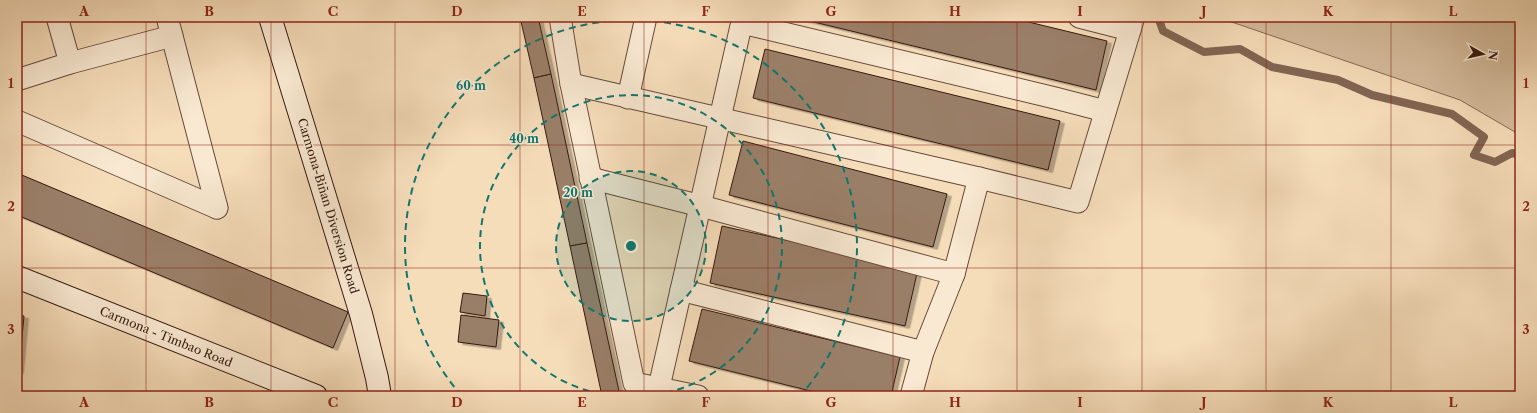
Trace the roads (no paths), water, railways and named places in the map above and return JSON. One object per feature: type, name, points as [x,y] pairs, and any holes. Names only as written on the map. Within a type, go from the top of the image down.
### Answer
[{"type":"main road","name":"Carmona-Biñan Diversion Road","points":[[270,17],[361,314],[380,396]]},
{"type":"main road","name":"Carmona - Timbao Road","points":[[17,277],[316,396]]},
{"type":"street","points":[[57,17],[70,63]]},
{"type":"street","points":[[560,17],[571,84],[590,178],[634,383],[658,392],[698,396]]},
{"type":"street","points":[[628,98],[646,17]]},
{"type":"street","points":[[571,84],[1078,202],[1132,23],[1079,17]]},
{"type":"street","points":[[658,392],[743,20],[1105,111]]},
{"type":"street","points":[[17,80],[70,63],[169,26],[217,208],[17,121]]},
{"type":"street","points":[[590,178],[701,206],[954,274]]},
{"type":"street","points":[[911,396],[923,352],[954,274],[979,178]]},
{"type":"street","points":[[681,290],[923,352]]},
{"type":"waterway","points":[[1158,17],[1163,31],[1204,52],[1240,49],[1272,67],[1338,80],[1372,95],[1452,114],[1484,137],[1474,155],[1495,162],[1512,153],[1520,155]]}]
